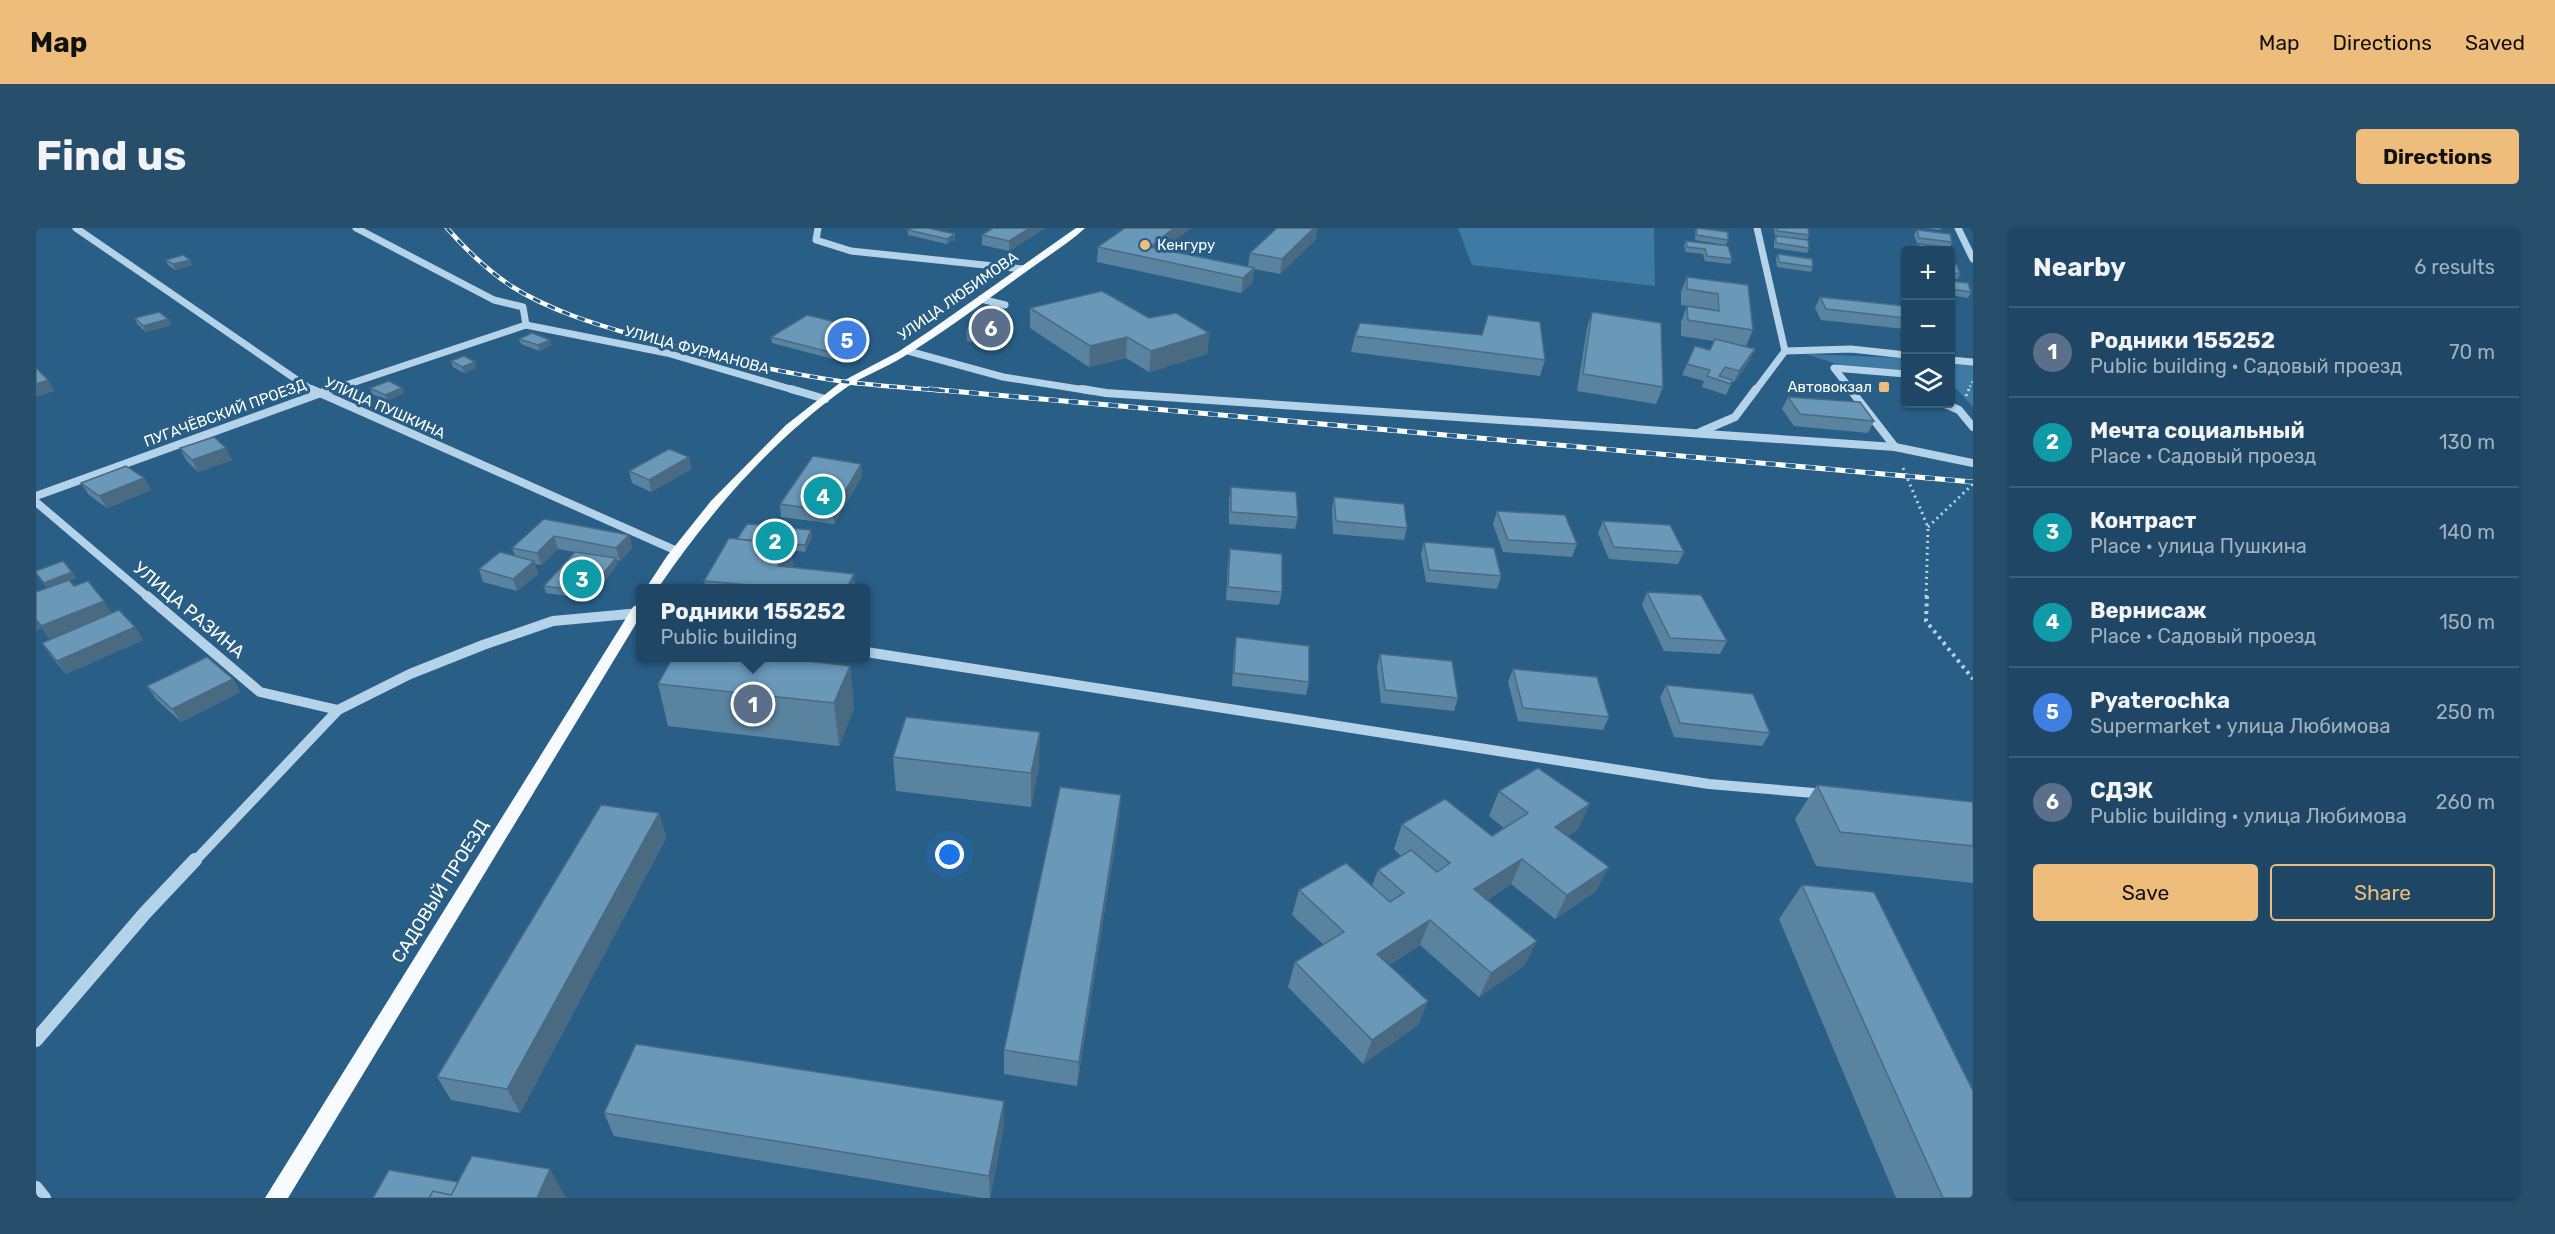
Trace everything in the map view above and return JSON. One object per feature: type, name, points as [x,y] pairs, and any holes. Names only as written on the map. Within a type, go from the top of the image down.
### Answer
[{"type":"main road","name":"УЛИЦА ЛЮБИМОВА","points":[[825,399],[848,382],[908,351],[1081,228]]},
{"type":"main road","points":[[655,584],[677,551],[752,461],[825,399]]},
{"type":"main road","name":"САДОВЫЙ ПРОЕЗД","points":[[276,1198],[636,615]]},
{"type":"street","name":"УЛИЦА ПУШКИНА","points":[[76,228],[318,394],[677,551]]},
{"type":"street","points":[[356,228],[494,300],[523,307],[526,325]]},
{"type":"street","points":[[818,228],[816,240],[851,251],[1023,269]]},
{"type":"street","points":[[1691,434],[1706,432],[1735,417],[1785,351],[1757,228]]},
{"type":"street","points":[[1958,228],[1973,259]]},
{"type":"street","points":[[981,299],[1005,305]]},
{"type":"street","name":"ПУГАЧЁВСКИЙ ПРОЕЗД","points":[[36,496],[318,394],[526,325]]},
{"type":"street","name":"УЛИЦА ФУРМАНОВА","points":[[526,325],[667,353],[825,399]]},
{"type":"street","points":[[1785,351],[1851,349],[1901,355]]},
{"type":"street","points":[[908,351],[1003,377],[1106,393],[1895,447],[1973,463]]},
{"type":"street","points":[[1955,360],[1973,362]]},
{"type":"street","points":[[1895,447],[1834,368],[1901,374]]},
{"type":"street","points":[[1955,408],[1973,427]]},
{"type":"street","name":"УЛИЦА РАЗИНА","points":[[36,502],[260,692],[338,710]]},
{"type":"street","points":[[36,1040],[145,913],[338,710],[410,674],[483,645],[553,621],[636,610]]},
{"type":"street","points":[[870,653],[1709,784],[1836,795]]},
{"type":"street","points":[[36,1188],[44,1198]]},
{"type":"path","points":[[1895,447],[1928,526],[1926,621],[1973,679]]},
{"type":"path","points":[[1928,526],[1973,484]]},
{"type":"shaded area","points":[[1458,228],[1654,228],[1655,286],[1472,265]]},
{"type":"shaded area","points":[[1806,354],[1901,358],[1901,374],[1843,366]]},
{"type":"shaded area","points":[[1955,362],[1973,364],[1973,407],[1955,387]]},
{"type":"building","points":[[928,228],[955,234],[947,239],[908,230]]},
{"type":"building","points":[[993,228],[1030,228],[1009,241],[982,235]]},
{"type":"building","points":[[1125,228],[1174,228],[1150,247],[1254,268],[1243,278],[1098,247]]},
{"type":"building","points":[[1277,228],[1314,228],[1282,259],[1250,253]]},
{"type":"building","points":[[1697,228],[1728,232],[1728,240],[1696,235]]},
{"type":"building","points":[[1776,228],[1808,228],[1809,235],[1777,231]]},
{"type":"building","points":[[1917,230],[1950,234],[1952,242],[1919,238]]},
{"type":"building","points":[[1776,236],[1808,240],[1809,248],[1776,243]]},
{"type":"building","points":[[1686,241],[1728,246],[1732,259],[1707,256],[1705,249],[1687,247]]},
{"type":"building","points":[[1778,254],[1812,259],[1813,267],[1779,262]]},
{"type":"building","points":[[183,255],[190,260],[173,264],[166,260]]},
{"type":"building","points":[[1955,265],[1957,265],[1960,274],[1955,273]]},
{"type":"building","points":[[1687,277],[1748,285],[1753,330],[1688,320],[1687,306],[1719,311],[1718,294],[1687,289]]},
{"type":"building","points":[[1955,282],[1968,283],[1971,292],[1955,290]]},
{"type":"building","points":[[1102,291],[1149,318],[1176,313],[1209,333],[1151,351],[1127,337],[1090,346],[1030,308]]},
{"type":"building","points":[[1820,297],[1901,306],[1901,318],[1826,309]]},
{"type":"building","points":[[989,311],[1009,315],[988,335],[966,330]]},
{"type":"building","points":[[159,312],[168,319],[143,326],[135,318]]},
{"type":"building","points":[[1592,312],[1661,323],[1663,387],[1583,374]]},
{"type":"building","points":[[807,315],[868,330],[833,353],[771,337]]},
{"type":"building","points":[[1488,315],[1540,322],[1545,360],[1355,336],[1360,323],[1482,335]]},
{"type":"building","points":[[532,333],[550,340],[538,345],[519,339]]},
{"type":"building","points":[[1715,339],[1755,349],[1739,371],[1725,367],[1719,376],[1732,380],[1731,384],[1707,376],[1710,370],[1687,364],[1695,346],[1710,350]]},
{"type":"building","points":[[464,356],[475,362],[462,367],[451,361]]},
{"type":"building","points":[[36,368],[48,380],[36,384]]},
{"type":"building","points":[[389,381],[402,388],[385,395],[370,388]]},
{"type":"building","points":[[1788,397],[1860,402],[1874,421],[1800,414]]},
{"type":"building","points":[[214,437],[226,448],[192,460],[180,448]]},
{"type":"building","points":[[669,449],[689,457],[649,480],[629,471]]},
{"type":"building","points":[[813,456],[861,464],[833,512],[780,504]]},
{"type":"building","points":[[126,466],[144,478],[99,496],[81,483]]},
{"type":"building","points":[[1231,487],[1296,492],[1298,517],[1231,512]]},
{"type":"building","points":[[1334,497],[1404,504],[1407,528],[1336,521]]},
{"type":"building","points":[[1497,511],[1565,515],[1577,544],[1508,540]]},
{"type":"building","points":[[544,519],[629,535],[616,548],[554,536],[537,553],[512,548]]},
{"type":"building","points":[[1603,521],[1670,525],[1684,552],[1614,547]]},
{"type":"building","points":[[747,524],[811,530],[805,545],[737,539]]},
{"type":"building","points":[[729,538],[790,546],[778,566],[854,574],[849,584],[738,584],[704,581]]},
{"type":"building","points":[[1424,542],[1494,548],[1501,576],[1429,570]]},
{"type":"building","points":[[1230,549],[1282,554],[1282,592],[1228,587]]},
{"type":"building","points":[[500,552],[534,561],[513,579],[479,569]]},
{"type":"building","points":[[575,552],[616,558],[588,592],[544,586]]},
{"type":"building","points":[[63,561],[72,572],[44,583],[36,573],[36,571]]},
{"type":"building","points":[[69,580],[74,586],[88,581],[104,601],[41,626],[36,619],[36,592]]},
{"type":"building","points":[[1647,592],[1701,595],[1727,641],[1670,638]]},
{"type":"building","points":[[119,610],[135,627],[57,661],[42,643]]},
{"type":"building","points":[[1236,637],[1309,646],[1309,682],[1234,673]]},
{"type":"building","points":[[1380,654],[1452,661],[1458,698],[1385,690]]},
{"type":"building","points":[[207,657],[233,679],[172,709],[147,686]]},
{"type":"building","points":[[670,662],[816,662],[850,666],[834,703],[658,684]]},
{"type":"building","points":[[1513,669],[1597,677],[1609,717],[1523,708]]},
{"type":"building","points":[[1666,685],[1753,694],[1770,733],[1680,723]]},
{"type":"building","points":[[906,717],[1040,732],[1031,773],[893,757]]},
{"type":"building","points":[[1538,768],[1590,804],[1555,827],[1609,867],[1567,895],[1522,859],[1474,889],[1537,941],[1491,973],[1430,920],[1377,954],[1428,1001],[1372,1040],[1295,962],[1344,932],[1299,890],[1346,863],[1390,902],[1404,893],[1378,870],[1411,850],[1437,872],[1450,863],[1402,824],[1445,799],[1492,836],[1528,813],[1499,791]]},
{"type":"building","points":[[1817,785],[1973,802],[1973,846],[1840,832]]},
{"type":"building","points":[[1060,787],[1121,795],[1079,1062],[1004,1050]]},
{"type":"building","points":[[601,805],[659,813],[507,1089],[437,1077]]},
{"type":"building","points":[[1802,885],[1874,892],[1973,1091],[1973,1198],[1943,1198]]},
{"type":"building","points":[[636,1044],[1004,1101],[989,1176],[604,1113]]},
{"type":"building","points":[[472,1156],[550,1169],[537,1198],[429,1198],[433,1191],[451,1195]]},
{"type":"building","points":[[389,1170],[458,1182],[451,1195],[433,1191],[429,1198],[373,1198]]},
{"type":"railway","points":[[447,228],[477,259],[511,286],[556,309],[588,321],[741,363],[846,382],[946,391]]},
{"type":"railway","points":[[929,389],[1973,482]]},
{"type":"place","name":"Кенгуру","points":[[1145,245]]},
{"type":"place","name":"СДЭК","points":[[991,328]]},
{"type":"place","name":"Pyaterochka","points":[[847,340]]},
{"type":"place","name":"Автовокзал","points":[[1884,387]]},
{"type":"place","name":"Вернисаж","points":[[823,496]]},
{"type":"place","name":"Мечта социальный","points":[[775,541]]},
{"type":"place","name":"Контраст","points":[[582,579]]},
{"type":"place","name":"Родники 155252","points":[[753,704]]}]
